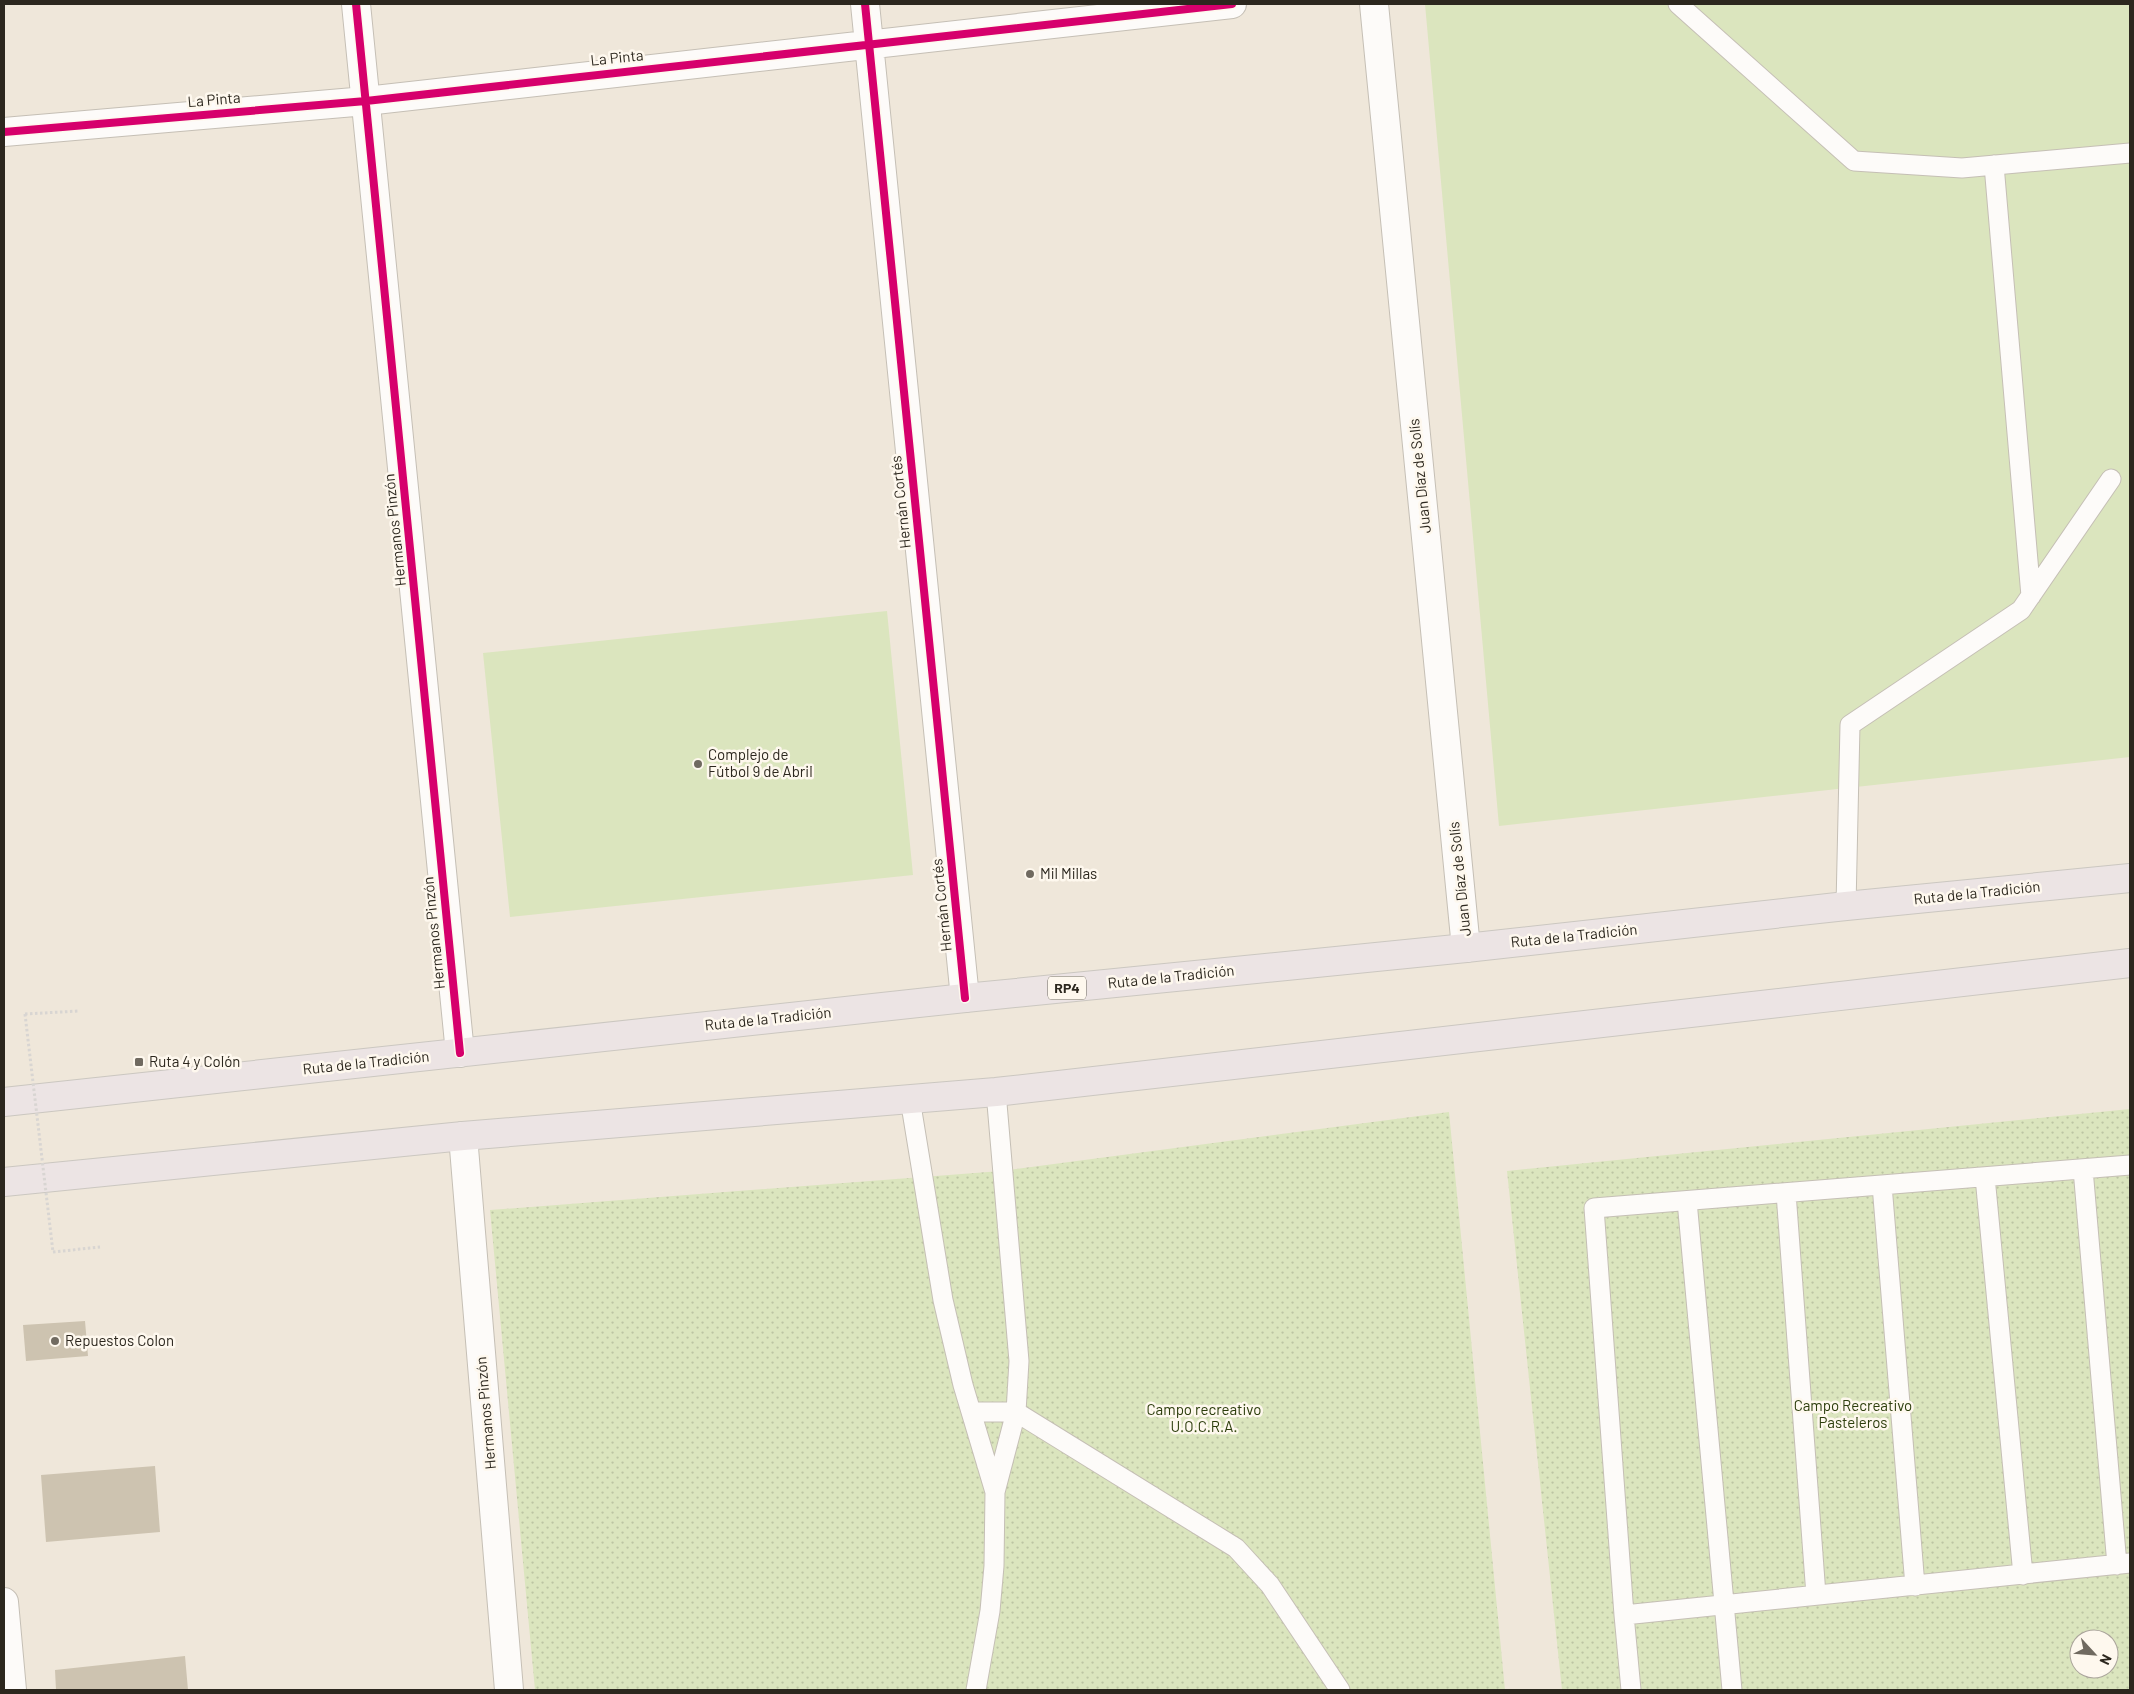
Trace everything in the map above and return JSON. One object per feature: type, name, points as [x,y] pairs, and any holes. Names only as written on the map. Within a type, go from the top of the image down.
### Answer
[{"type":"main road","name":"Ruta de la Tradición","points":[[4,1102],[966,998],[1466,948],[1846,906],[2130,878]]},
{"type":"main road","points":[[4,1182],[462,1136],[996,1092],[2130,962]]},
{"type":"street","name":"Hermanos Pinzón","points":[[356,4],[460,1053]]},
{"type":"street","name":"Hernán Cortés","points":[[865,4],[966,998]]},
{"type":"street","name":"La Pinta","points":[[4,132],[366,101],[1232,4]]},
{"type":"street","name":"Juan Díaz de Solís","points":[[1374,4],[1466,948]]},
{"type":"street","name":"Hermanos Pinzón","points":[[462,1136],[509,1690]]},
{"type":"street","points":[[4,1602],[12,1690]]},
{"type":"lane","points":[[1678,4],[1854,161],[1962,168],[2130,153]]},
{"type":"lane","points":[[1994,165],[2030,596]]},
{"type":"lane","points":[[1846,906],[1850,725],[2022,610],[2111,479]]},
{"type":"lane","points":[[976,1690],[990,1610],[993,1575],[995,1492],[1016,1412],[1019,1361],[996,1092]]},
{"type":"lane","points":[[910,1099],[943,1300],[971,1412],[995,1492]]},
{"type":"lane","points":[[1631,1690],[1594,1208],[2130,1165]]},
{"type":"lane","points":[[1624,1615],[2123,1564],[2083,1169]]},
{"type":"lane","points":[[1985,1177],[2023,1575]]},
{"type":"lane","points":[[1882,1185],[1916,1586]]},
{"type":"lane","points":[[1786,1193],[1816,1595]]},
{"type":"lane","points":[[1687,1201],[1732,1690]]},
{"type":"lane","points":[[971,1412],[1016,1412],[1185,1519],[1236,1548],[1270,1585],[1340,1690]]},
{"type":"path","points":[[79,1011],[25,1014],[53,1252],[100,1247]]},
{"type":"green space","points":[[1425,4],[2130,4],[2130,757],[1499,826]]},
{"type":"green space","name":"Complejo de Fútbol 9 de Abril","points":[[887,611],[913,875],[510,917],[483,653]]},
{"type":"green space","name":"Campo Recreativo Pasteleros","points":[[2130,1109],[2130,1690],[1562,1690],[1507,1171]]},
{"type":"green space","name":"Campo recreativo U.O.C.R.A.","points":[[1449,1112],[1505,1690],[535,1690],[490,1210],[1001,1171]]},
{"type":"building","name":"Repuestos Colon","points":[[85,1321],[88,1356],[26,1361],[23,1325]]},
{"type":"building","points":[[155,1466],[160,1532],[46,1542],[41,1475]]},
{"type":"building","points":[[185,1656],[188,1690],[56,1690],[55,1670]]},
{"type":"cycle path","points":[[356,4],[460,1053]]},
{"type":"cycle path","points":[[865,4],[965,998]]},
{"type":"cycle path","points":[[4,132],[366,101],[1232,4]]},
{"type":"place","name":"Complejo de Fútbol 9 de Abril","points":[[698,764]]},
{"type":"place","name":"Mil Millas","points":[[1030,874]]},
{"type":"place","name":"Ruta 4 y Colón","points":[[139,1062]]},
{"type":"place","name":"Repuestos Colon","points":[[55,1341]]}]
